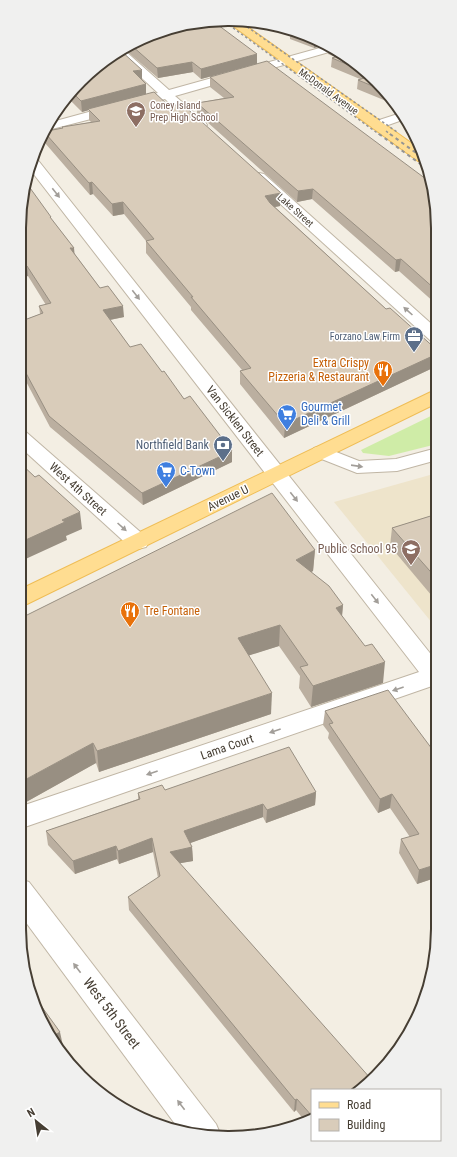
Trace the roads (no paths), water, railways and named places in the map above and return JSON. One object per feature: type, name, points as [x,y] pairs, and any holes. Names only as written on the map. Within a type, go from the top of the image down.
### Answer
[{"type":"main road","name":"McDonald Avenue","points":[[238,26],[417,154]]},
{"type":"main road","name":"Avenue U","points":[[26,597],[431,399]]},
{"type":"street","points":[[146,100],[324,50]]},
{"type":"street","points":[[124,55],[210,133]]},
{"type":"street","points":[[54,126],[131,104]]},
{"type":"street","points":[[377,125],[398,118]]},
{"type":"street","name":"Van Sicklen Street","points":[[36,167],[431,672]]},
{"type":"street","name":"Lake Street","points":[[251,170],[431,332]]},
{"type":"street","name":"West 4th Street","points":[[26,442],[138,542]]},
{"type":"street","points":[[321,452],[356,467],[397,465],[431,456]]},
{"type":"street","name":"Lama Court","points":[[26,816],[431,680]]},
{"type":"street","name":"West 5th Street","points":[[26,900],[198,1128]]},
{"type":"railway","points":[[230,26],[380,135]]},
{"type":"railway","points":[[247,27],[397,132]]},
{"type":"railway","points":[[386,131],[391,135]]},
{"type":"railway","points":[[379,134],[420,164]]},
{"type":"railway","points":[[390,134],[417,154]]},
{"type":"place","name":"Coney Island Prep High School","points":[[136,128]]},
{"type":"place","name":"Forzano Law Firm","points":[[414,353]]},
{"type":"place","name":"Extra Crispy Pizzeria & Restaurant","points":[[383,387]]},
{"type":"place","name":"Gourmet Deli & Grill","points":[[287,431]]},
{"type":"place","name":"Northfield Bank","points":[[223,462]]},
{"type":"place","name":"C-Town","points":[[166,488]]},
{"type":"place","name":"Public School 95","points":[[411,566]]},
{"type":"place","name":"Tre Fontane","points":[[130,628]]}]
